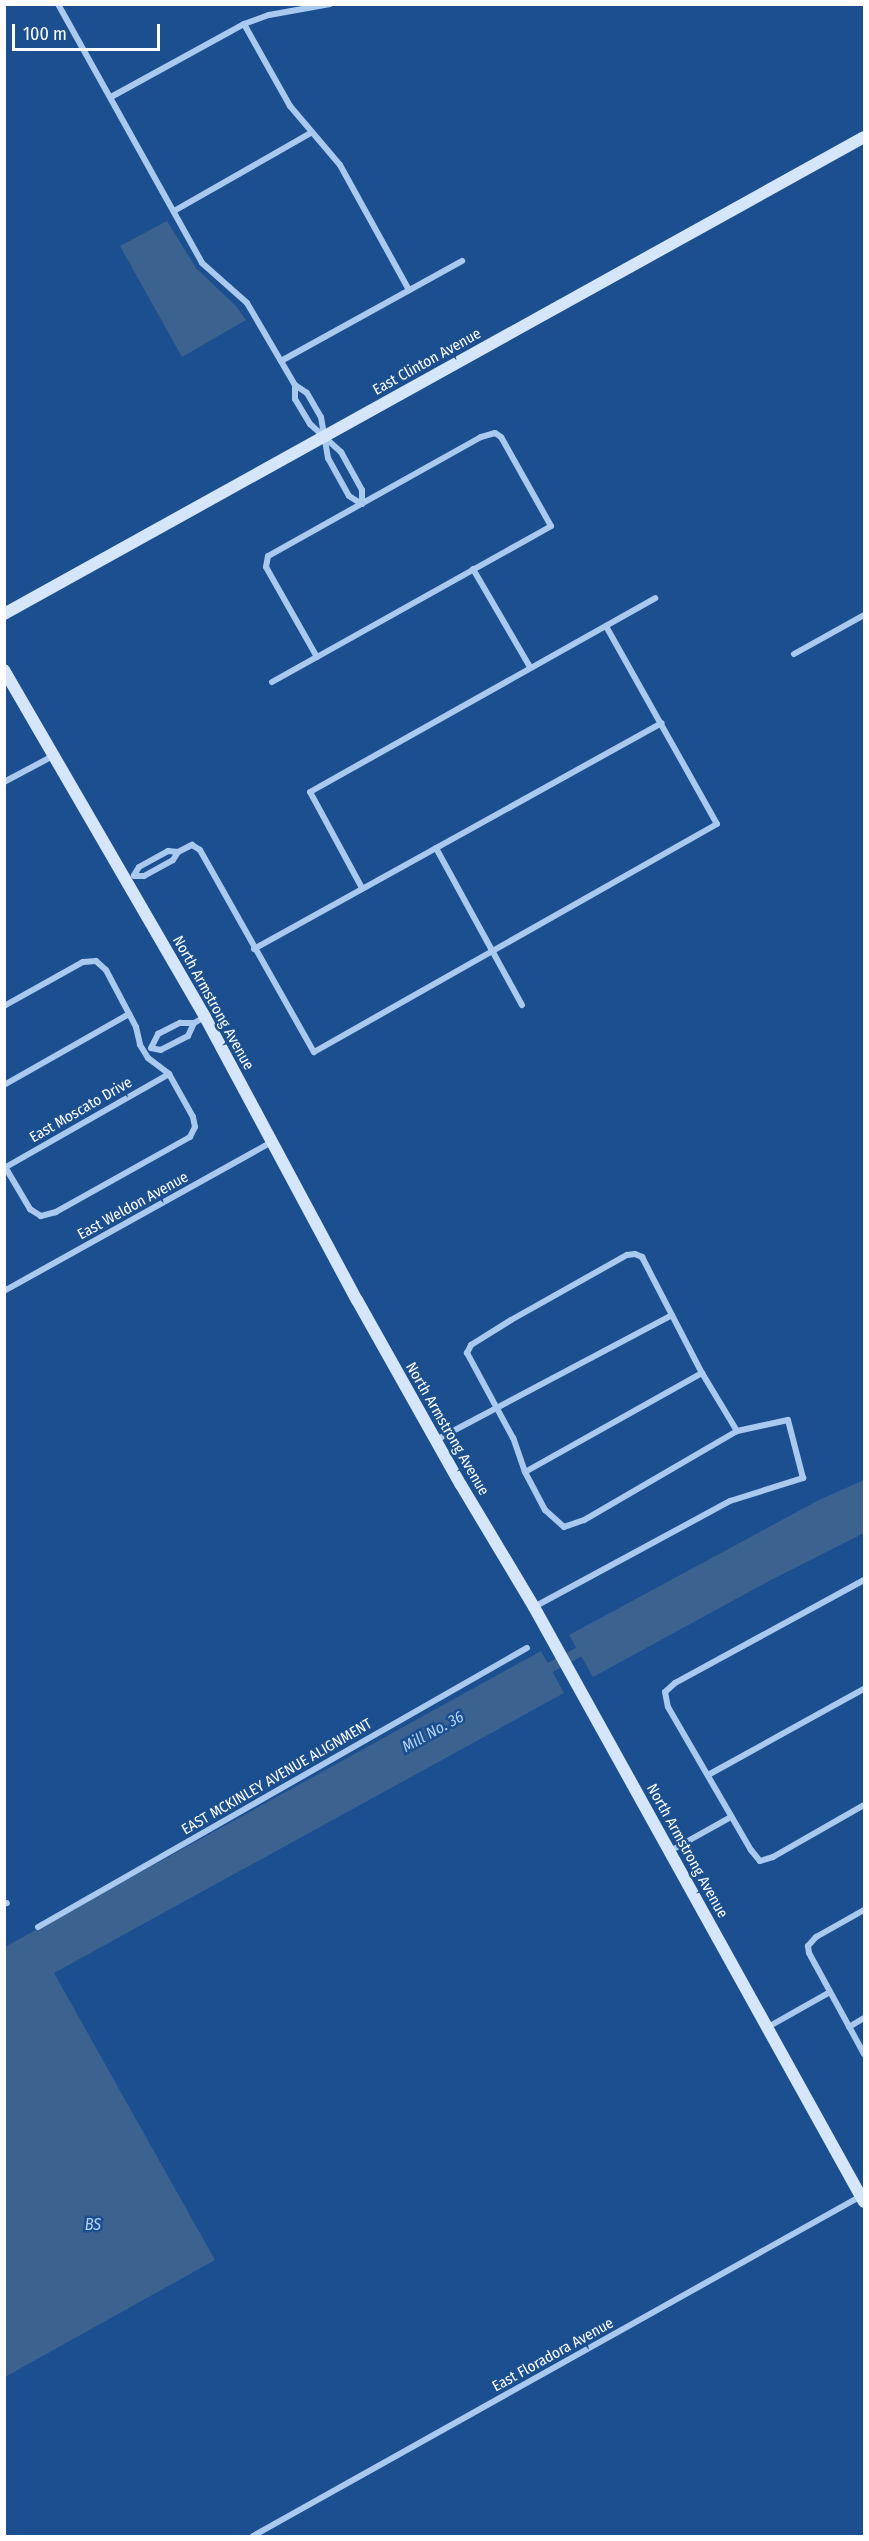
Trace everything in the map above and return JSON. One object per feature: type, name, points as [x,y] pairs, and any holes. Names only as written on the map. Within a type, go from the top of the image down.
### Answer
[{"type":"street","points":[[58,4],[202,262],[247,303],[295,385],[307,393],[321,417],[328,458],[349,496],[362,504]]},
{"type":"street","points":[[111,97],[244,24],[269,15],[330,4]]},
{"type":"street","points":[[244,24],[290,106],[340,165],[409,290]]},
{"type":"street","points":[[174,211],[311,133]]},
{"type":"street","name":"East Clinton Avenue","points":[[4,614],[864,137]]},
{"type":"street","points":[[281,362],[462,261]]},
{"type":"street","points":[[295,385],[295,399],[310,424],[341,452],[362,490],[362,504]]},
{"type":"street","points":[[272,682],[551,526],[505,442],[495,433],[481,436],[274,552],[266,560],[266,567],[316,657]]},
{"type":"street","points":[[473,569],[530,667]]},
{"type":"street","points":[[362,888],[310,792],[655,598]]},
{"type":"street","points":[[794,654],[864,615]]},
{"type":"street","points":[[131,878],[144,876],[173,860],[178,852],[192,845],[200,850],[314,1052],[717,824],[606,626]]},
{"type":"street","name":"North Armstrong Avenue","points":[[4,670],[53,756],[131,878],[199,1020],[273,1141],[436,1440],[534,1607],[863,2197]]},
{"type":"street","points":[[254,949],[662,723]]},
{"type":"street","points":[[4,782],[53,756]]},
{"type":"street","points":[[436,848],[522,1005]]},
{"type":"street","points":[[131,878],[139,867],[168,851],[178,852]]},
{"type":"street","points":[[4,1006],[83,962],[96,961],[106,970],[129,1014],[144,1052],[169,1074],[193,1117],[195,1127],[190,1137],[56,1212],[41,1216],[30,1209],[5,1166]]},
{"type":"street","points":[[4,1084],[129,1014]]},
{"type":"street","points":[[152,1048],[156,1036],[180,1023],[199,1020]]},
{"type":"street","points":[[144,1052],[152,1048],[161,1050],[188,1036],[199,1020]]},
{"type":"street","points":[[164,1032],[171,1045]]},
{"type":"street","name":"East Moscato Drive","points":[[5,1166],[169,1074]]},
{"type":"street","name":"East Weldon Avenue","points":[[4,1291],[273,1141]]},
{"type":"street","points":[[534,1607],[730,1501],[803,1478],[788,1420],[737,1431],[584,1520],[564,1527],[545,1510],[525,1472],[513,1437],[467,1353],[471,1345],[627,1255],[642,1257],[702,1373],[737,1431]]},
{"type":"street","points":[[436,1440],[672,1314]]},
{"type":"street","points":[[525,1472],[702,1373]]},
{"type":"street","points":[[864,1580],[675,1683],[664,1692],[668,1707],[731,1817],[760,1861],[773,1857],[864,1805]]},
{"type":"street","name":"EAST MCKINLEY AVENUE ALIGNMENT","points":[[38,1927],[527,1648]]},
{"type":"street","points":[[708,1775],[864,1689]]},
{"type":"street","points":[[670,1851],[731,1817]]},
{"type":"street","points":[[864,1910],[816,1937],[808,1946],[809,1953],[864,2054]]},
{"type":"street","points":[[768,2027],[830,1992]]},
{"type":"street","points":[[849,2027],[864,2018]]},
{"type":"street","name":"East Floradora Avenue","points":[[253,2536],[863,2197]]},
{"type":"water","points":[[167,221],[196,268],[236,306],[246,320],[182,357],[120,246]]},
{"type":"water","points":[[864,1480],[864,1533],[771,1580],[593,1677],[569,1635],[819,1500]]},
{"type":"water","name":"BS","points":[[541,1651],[564,1693],[54,1973],[215,2260],[5,2377],[5,1947]]},
{"type":"waterway","name":"Mill No. 36","points":[[538,1674],[590,1646]]}]
